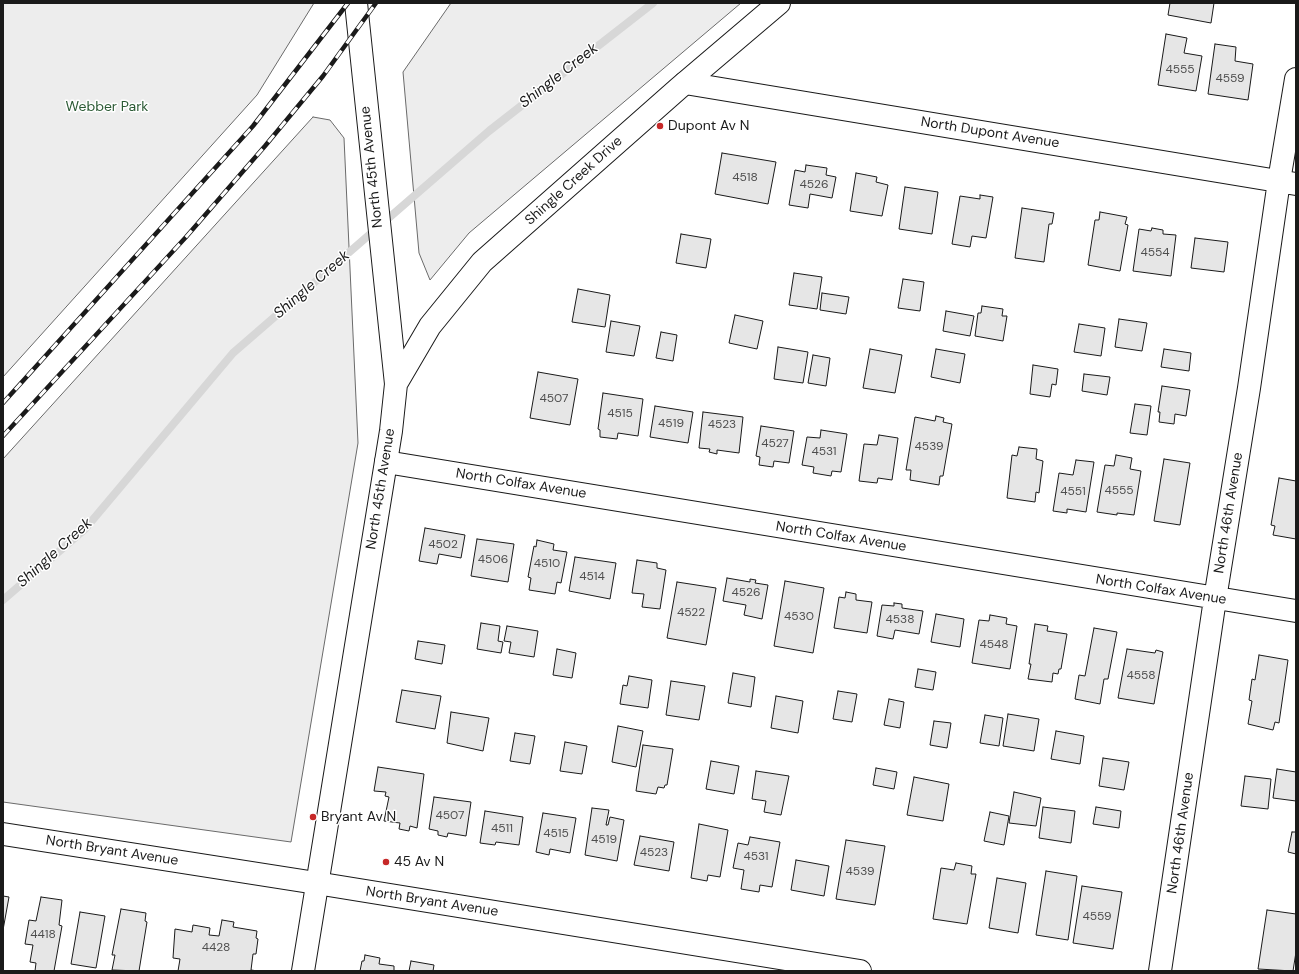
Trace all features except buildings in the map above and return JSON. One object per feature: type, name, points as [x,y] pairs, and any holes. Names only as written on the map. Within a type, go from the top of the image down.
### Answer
[{"type":"street","name":"North 45th Avenue","points":[[303,971],[316,883],[386,462],[396,384],[383,274],[356,3]]},
{"type":"street","name":"Shingle Creek Drive","points":[[396,384],[430,326],[482,262],[685,83],[779,3]]},
{"type":"street","name":"North 46th Avenue","points":[[1160,971],[1215,598],[1249,388],[1287,182],[1296,79]]},
{"type":"street","name":"North Dupont Avenue","points":[[685,83],[1287,182]]},
{"type":"street","name":"North Colfax Avenue","points":[[386,462],[1296,612]]},
{"type":"street","name":"North Bryant Avenue","points":[[3,834],[860,971]]},
{"type":"shaded area","name":"Webber Park","points":[[3,3],[314,3],[257,95],[3,377]]},
{"type":"shaded area","points":[[451,3],[741,3],[469,233],[430,280],[419,253],[403,72]]},
{"type":"shaded area","points":[[313,117],[330,120],[344,138],[358,443],[291,842],[3,802],[3,459]]},
{"type":"waterway","name":"Shingle Creek","points":[[3,600],[85,529],[233,353],[489,131],[653,3]]},
{"type":"railway","points":[[3,403],[253,126],[348,3]]},
{"type":"railway","points":[[3,436],[186,237],[265,146],[323,76],[376,3]]},
{"type":"place","name":"Dupont Av N","points":[[660,126]]},
{"type":"place","name":"Bryant Av N","points":[[313,817]]},
{"type":"place","name":"45 Av N","points":[[386,862]]}]
